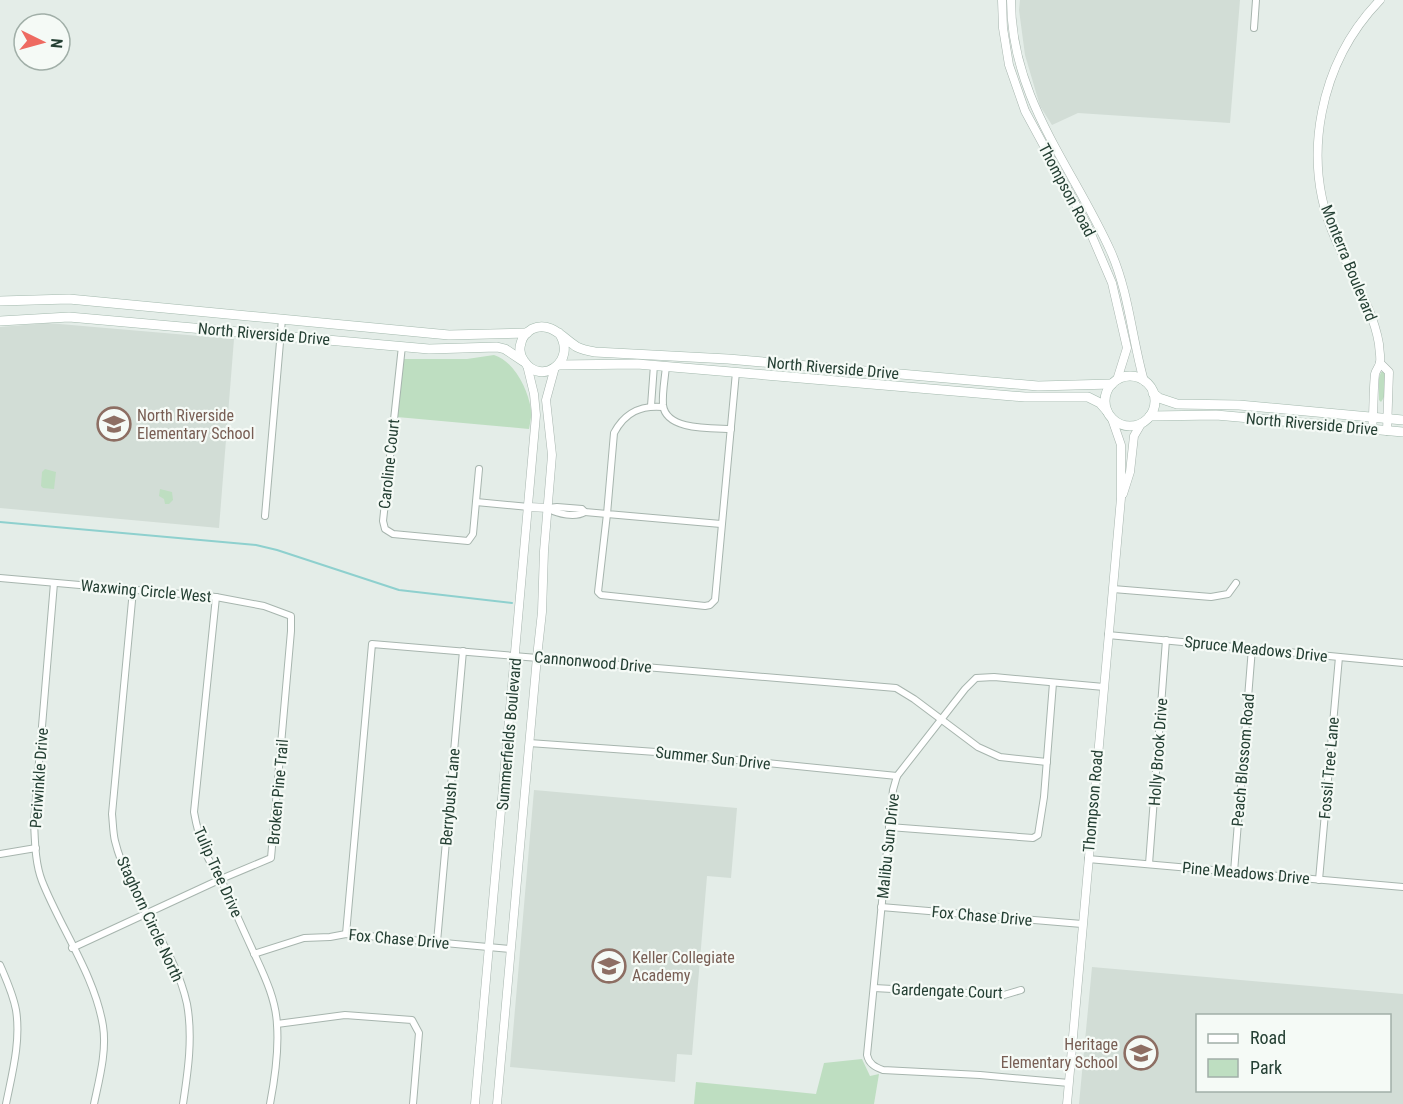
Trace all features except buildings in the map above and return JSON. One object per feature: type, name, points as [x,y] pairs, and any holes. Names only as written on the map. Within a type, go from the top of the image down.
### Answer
[{"type":"main road","name":"North Riverside Drive","points":[[0,301],[69,299],[449,335],[527,333],[533,329],[546,327],[559,333],[578,347],[595,352],[692,356],[1038,386],[1115,382],[1134,377],[1144,381]]},
{"type":"main road","name":"North Riverside Drive","points":[[0,321],[69,317],[435,349],[497,347],[511,353],[537,371],[545,372],[557,366],[617,363],[1038,398],[1088,397],[1100,403],[1110,415],[1126,426],[1141,424]]},
{"type":"main road","points":[[526,364],[520,350],[527,333]]},
{"type":"main road","points":[[557,366],[565,352],[565,345],[559,333]]},
{"type":"main road","points":[[880,384],[881,372]]},
{"type":"main road","points":[[891,385],[892,373]]},
{"type":"main road","points":[[1141,424],[1150,416],[1155,405],[1153,393],[1144,381]]},
{"type":"main road","points":[[1110,415],[1106,397],[1115,382]]},
{"type":"main road","name":"North Riverside Drive","points":[[1153,393],[1159,398],[1177,404],[1218,403],[1403,420]]},
{"type":"main road","name":"North Riverside Drive","points":[[1150,416],[1216,415],[1403,432]]},
{"type":"street","name":"Thompson Road","points":[[1002,0],[1003,27],[1010,64],[1029,120],[1088,227],[1112,283],[1127,348],[1115,382]]},
{"type":"street","name":"Thompson Road","points":[[1011,0],[1019,62],[1039,117],[1112,254],[1121,280],[1144,381]]},
{"type":"street","points":[[1254,28],[1256,0]]},
{"type":"street","name":"Monterra Boulevard","points":[[1372,429],[1375,373],[1380,363],[1374,325],[1326,214],[1321,195],[1318,157],[1322,113],[1336,64],[1351,37],[1380,0]]},
{"type":"street","points":[[1029,120],[1039,117]]},
{"type":"street","points":[[1112,283],[1121,280]]},
{"type":"street","points":[[265,516],[282,319]]},
{"type":"street","name":"Caroline Court","points":[[402,346],[383,526],[387,532],[393,534],[468,541],[473,534],[479,469]]},
{"type":"street","name":"Monterra Boulevard","points":[[1380,363],[1389,372],[1387,430]]},
{"type":"street","name":"Summerfields Boulevard","points":[[475,1104],[536,416],[534,393],[526,364]]},
{"type":"street","points":[[651,406],[654,365]]},
{"type":"street","name":"Summerfields Boulevard","points":[[497,1104],[529,742],[543,612],[544,551],[552,455],[546,400],[557,366]]},
{"type":"street","points":[[663,407],[666,366]]},
{"type":"street","points":[[731,429],[688,426],[677,422],[663,407],[651,406],[628,414],[620,422],[614,433],[608,514],[598,592],[608,597],[705,606],[715,600],[721,524],[731,429],[736,372]]},
{"type":"street","name":"Thompson Road","points":[[1067,1104],[1121,498],[1121,445],[1110,415]]},
{"type":"street","name":"Thompson Road","points":[[1121,498],[1130,472],[1134,436],[1141,424]]},
{"type":"street","points":[[476,502],[548,508],[556,513],[580,515],[585,512],[721,524]]},
{"type":"street","name":"Waxwing Circle West","points":[[0,578],[216,597],[264,606],[291,616]]},
{"type":"street","name":"Periwinkle Drive","points":[[54,583],[34,822],[41,879],[72,948],[85,971],[103,1028],[102,1058],[94,1104]]},
{"type":"street","points":[[1113,589],[1211,597],[1228,594],[1236,584]]},
{"type":"street","name":"Staghorn Circle North","points":[[133,590],[112,814],[115,840],[120,857],[170,960],[187,1002],[190,1049],[183,1104]]},
{"type":"street","name":"Tulip Tree Drive","points":[[216,597],[194,812],[202,843],[213,870],[221,879],[264,973],[273,999],[277,1024],[275,1079],[270,1104]]},
{"type":"street","name":"Broken Pine Trail","points":[[72,948],[271,858],[291,616]]},
{"type":"street","name":"Spruce Meadows Drive","points":[[1108,635],[1403,663]]},
{"type":"street","name":"Holly Brook Drive","points":[[1149,864],[1166,640]]},
{"type":"street","name":"Cannonwood Drive","points":[[346,934],[372,644],[896,688],[978,747],[1000,757],[1047,762]]},
{"type":"street","name":"Peach Blossom Road","points":[[1234,872],[1252,648]]},
{"type":"street","name":"Berrybush Lane","points":[[437,942],[463,651]]},
{"type":"street","name":"Fossil Tree Lane","points":[[1319,880],[1339,657]]},
{"type":"street","name":"Malibu Sun Drive","points":[[1069,1083],[876,1068],[868,1061],[867,1055],[873,987],[893,790],[897,776],[976,678],[994,677],[1104,687]]},
{"type":"street","points":[[889,827],[1033,838],[1038,836],[1041,826],[1053,683]]},
{"type":"street","name":"Summer Sun Drive","points":[[529,742],[897,776]]},
{"type":"street","points":[[0,854],[36,848]]},
{"type":"street","name":"Pine Meadows Drive","points":[[1088,859],[1403,887]]},
{"type":"street","name":"Fox Chase Drive","points":[[881,907],[1082,924]]},
{"type":"street","name":"Fox Chase Drive","points":[[254,954],[304,938],[346,934],[511,949]]},
{"type":"street","points":[[0,964],[16,1010],[17,1030],[14,1064],[6,1104]]},
{"type":"street","name":"Gardengate Court","points":[[873,987],[1004,995],[1020,990]]},
{"type":"street","points":[[277,1024],[345,1015],[412,1020],[419,1033],[413,1104]]},
{"type":"shaded area","points":[[1020,0],[1240,0],[1230,123],[1078,113],[1052,125],[1040,106],[1025,55],[1019,10]]},
{"type":"shaded area","name":"North Riverside Elementary School","points":[[48,323],[234,339],[219,528],[0,508],[0,327]]},
{"type":"shaded area","name":"Keller Collegiate Academy","points":[[534,790],[737,808],[731,878],[707,876],[692,1055],[677,1054],[675,1082],[510,1067]]},
{"type":"shaded area","name":"Heritage Elementary School","points":[[1092,967],[1403,994],[1403,1104],[1079,1104]]},
{"type":"green space","points":[[494,355],[508,363],[519,377],[527,393],[531,410],[529,429],[397,417],[403,359],[467,359]]},
{"type":"green space","points":[[1381,372],[1384,372],[1386,384],[1381,402],[1379,400],[1379,378]]},
{"type":"green space","points":[[45,469],[56,472],[54,489],[41,486],[42,472]]},
{"type":"green space","points":[[160,489],[172,492],[173,500],[169,504],[165,504],[164,499],[159,496]]},
{"type":"green space","points":[[862,1059],[870,1076],[879,1074],[874,1104],[694,1104],[696,1082],[816,1094],[824,1063]]},
{"type":"waterway","points":[[0,522],[256,545],[399,590],[512,603]]},
{"type":"place","name":"North Riverside Elementary School","points":[[114,424]]},
{"type":"place","name":"Keller Collegiate Academy","points":[[609,966]]},
{"type":"place","name":"Heritage Elementary School","points":[[1141,1053]]}]
